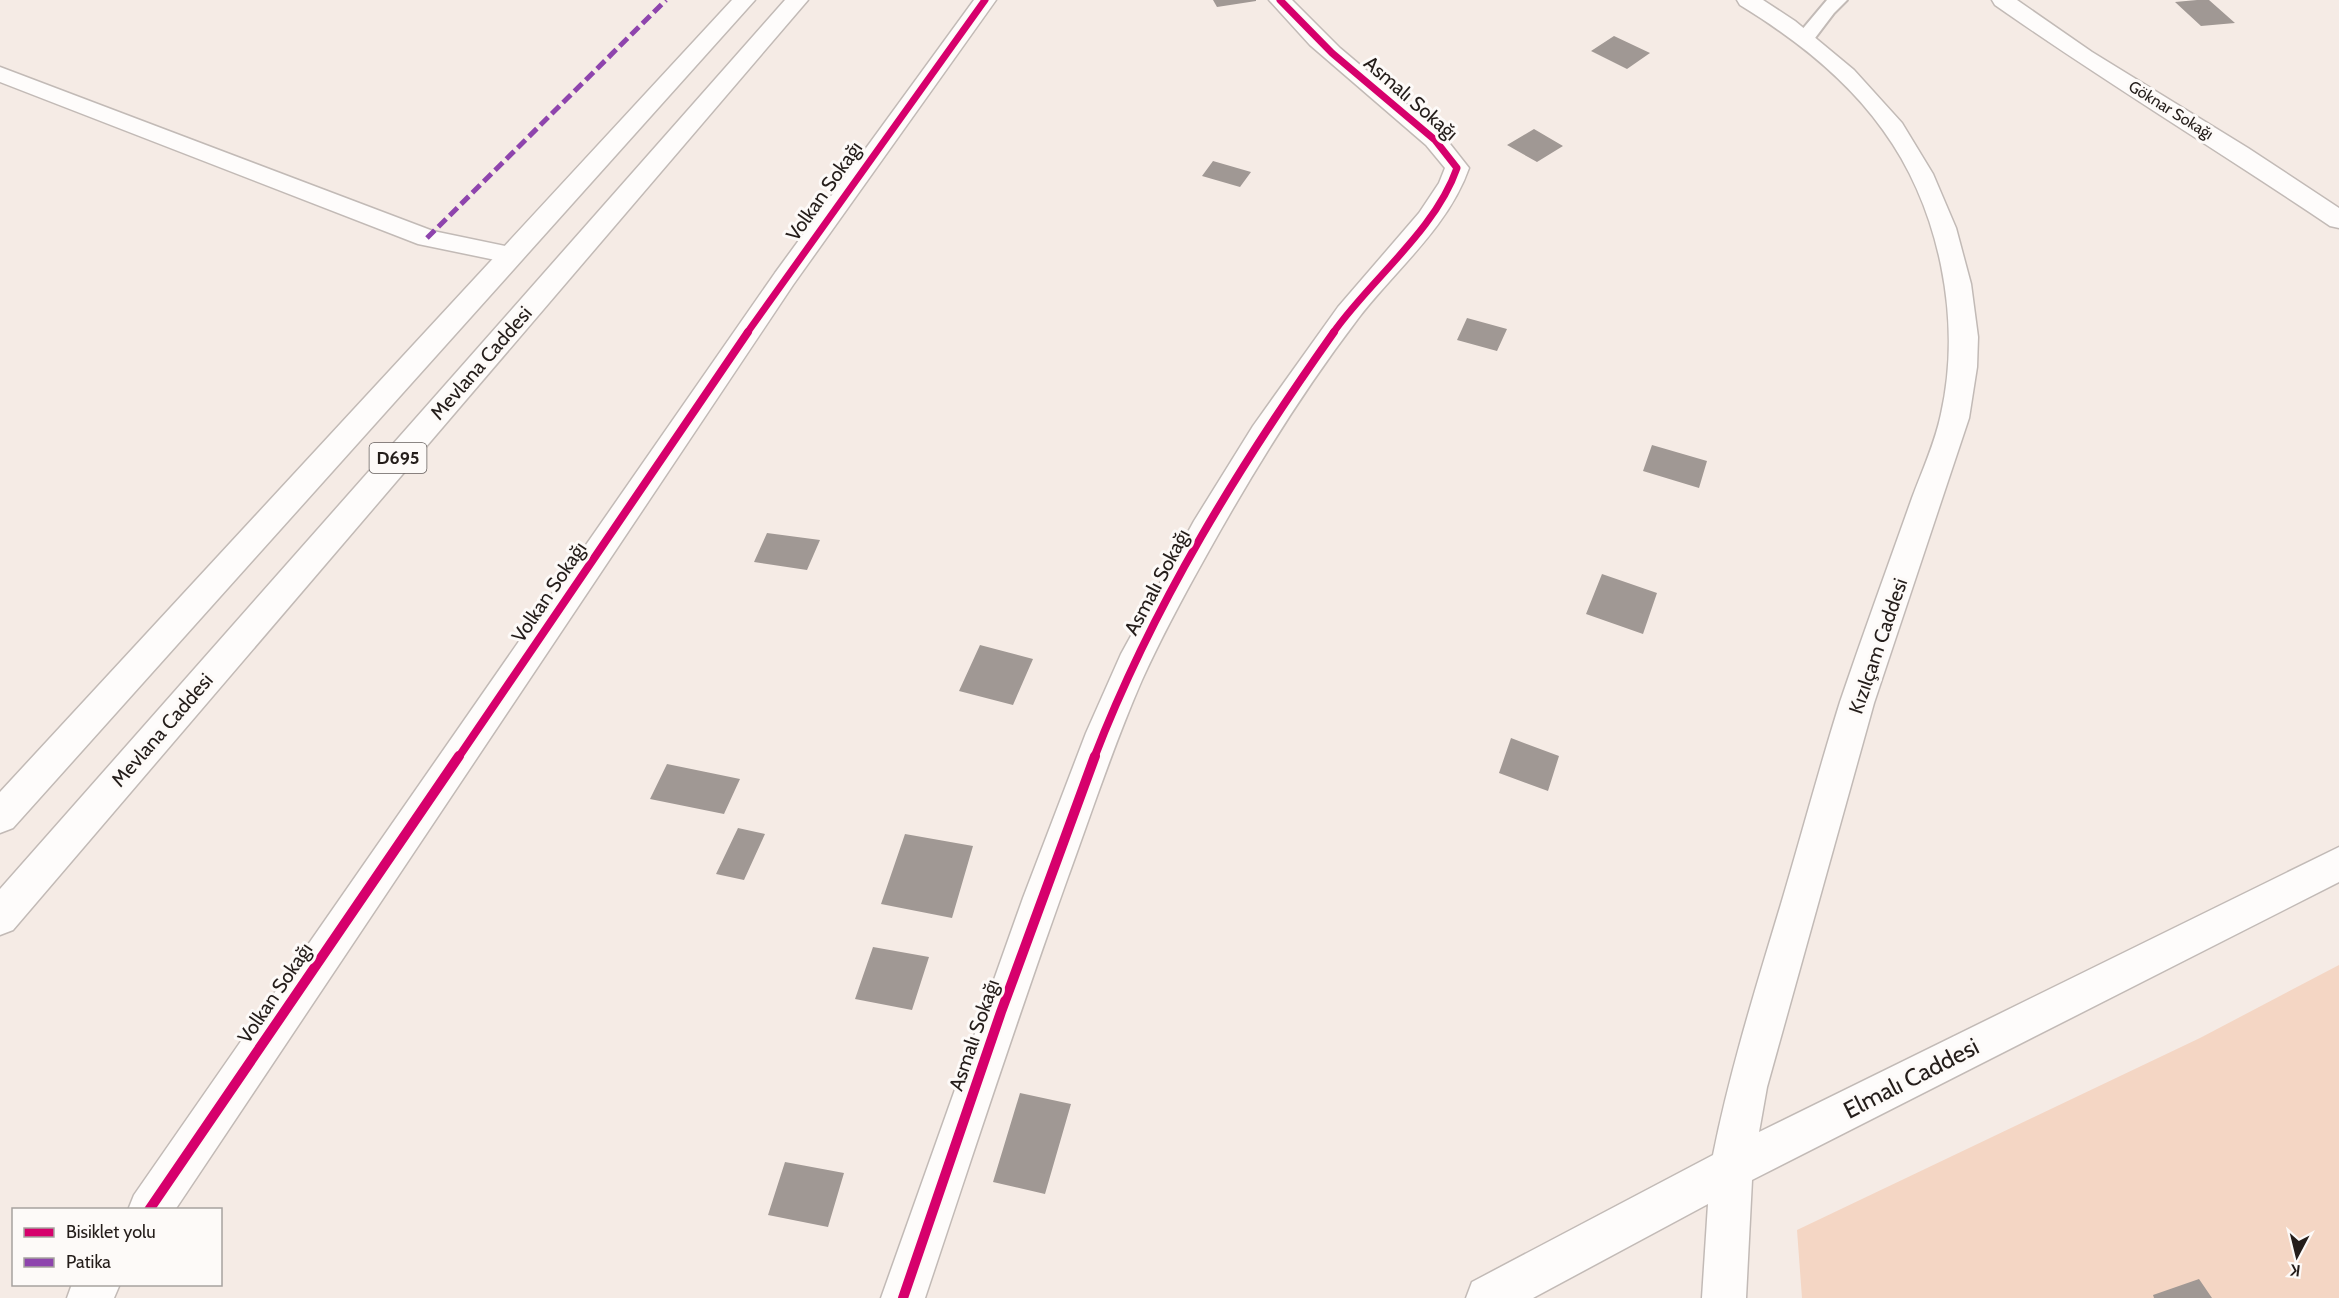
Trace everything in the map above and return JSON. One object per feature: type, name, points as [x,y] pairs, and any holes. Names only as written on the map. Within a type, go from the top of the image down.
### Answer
[{"type":"street","name":"D695","points":[[0,817],[744,0]]},
{"type":"street","name":"Mevlana Caddesi","points":[[0,917],[797,0]]},
{"type":"street","name":"Volkan Sokağı","points":[[150,1208],[777,289],[985,0]]},
{"type":"street","name":"Asmalı Sokağı","points":[[903,1298],[1021,951],[1112,712],[1149,631],[1251,453],[1303,375],[1354,304],[1440,202],[1455,180],[1457,168],[1443,147],[1356,75],[1280,0]]},
{"type":"street","name":"Kızılçam Caddesi","points":[[1724,1298],[1731,1168],[1747,1087],[1854,715],[1955,418],[1962,378],[1964,335],[1959,291],[1950,250],[1931,198],[1893,128],[1866,97],[1805,38],[1748,0]]},
{"type":"street","name":"Göknar Sokağı","points":[[2003,0],[2066,44],[2240,153],[2339,220]]},
{"type":"street","points":[[0,74],[427,238],[510,255]]},
{"type":"street","name":"Elmalı Caddesi","points":[[1488,1298],[1731,1168],[2339,864]]},
{"type":"lane","points":[[1805,38],[1827,9],[1838,0]]},
{"type":"shaded area","points":[[2339,965],[2339,1298],[1802,1298],[1797,1230],[2200,1038]]},
{"type":"building","points":[[1213,0],[1256,0],[1256,1],[1217,7]]},
{"type":"building","points":[[2209,0],[2235,23],[2201,26],[2175,2]]},
{"type":"building","points":[[1614,36],[1650,53],[1627,69],[1591,51]]},
{"type":"building","points":[[1534,129],[1563,146],[1537,162],[1507,145]]},
{"type":"building","points":[[1213,161],[1251,172],[1240,187],[1202,176]]},
{"type":"building","points":[[1467,318],[1507,329],[1497,351],[1457,340]]},
{"type":"building","points":[[1652,445],[1707,461],[1699,488],[1643,471]]},
{"type":"building","points":[[767,533],[820,540],[807,570],[754,562]]},
{"type":"building","points":[[1602,574],[1657,593],[1643,634],[1586,614]]},
{"type":"building","points":[[980,645],[1033,659],[1013,705],[959,691]]},
{"type":"building","points":[[1511,738],[1559,756],[1548,791],[1499,773]]},
{"type":"building","points":[[667,764],[740,779],[724,814],[650,799]]},
{"type":"building","points":[[738,828],[765,834],[744,880],[716,874]]},
{"type":"building","points":[[905,834],[973,846],[952,918],[881,904]]},
{"type":"building","points":[[873,947],[929,957],[912,1010],[855,999]]},
{"type":"building","points":[[1020,1093],[1071,1104],[1045,1194],[993,1182]]},
{"type":"building","points":[[785,1162],[844,1173],[828,1227],[768,1215]]},
{"type":"building","points":[[2199,1279],[2212,1298],[2154,1298],[2153,1295]]},
{"type":"marked path","points":[[427,238],[666,0]]},
{"type":"cycle path","points":[[150,1208],[784,279],[985,0]]},
{"type":"cycle path","points":[[903,1298],[1042,898],[1104,733],[1138,654],[1168,595],[1263,434],[1348,313],[1413,238],[1442,200],[1452,183],[1457,168],[1435,140],[1332,53],[1280,0]]}]
